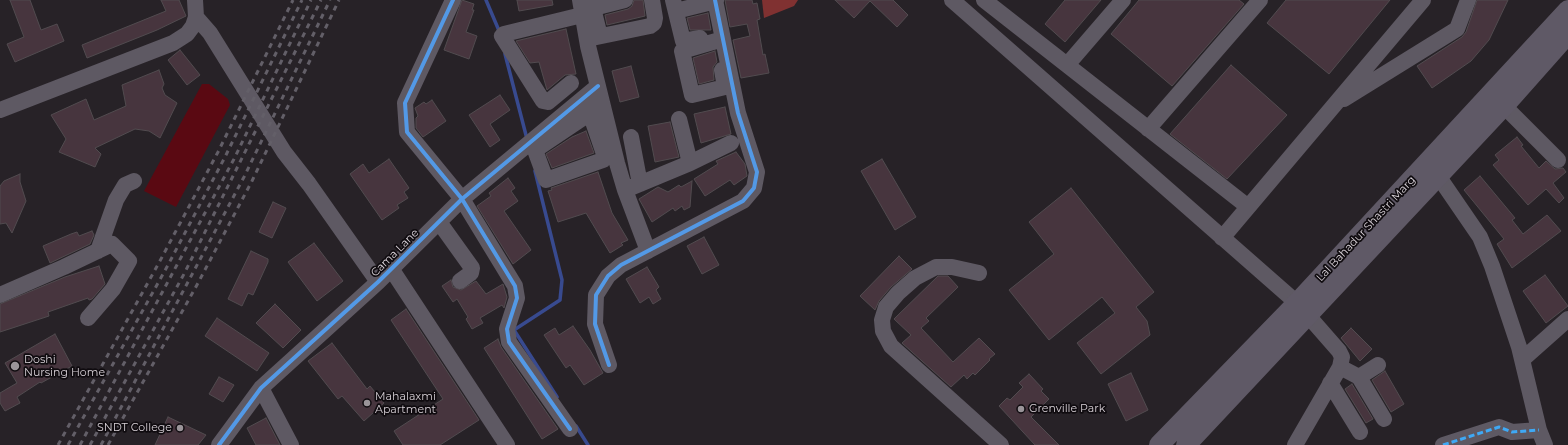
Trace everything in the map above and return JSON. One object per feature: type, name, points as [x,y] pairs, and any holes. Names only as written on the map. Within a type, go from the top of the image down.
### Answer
[{"type":"main road","name":"Lal Bahadur Shastri Marg","points":[[1186,445],[1233,382],[1433,168],[1568,10]]},
{"type":"main road","name":"Lal Bahadur Shastri Marg","points":[[1433,168],[1504,106],[1568,34]]},
{"type":"main road","name":"Lal Bahadur Shastri Marg","points":[[1159,445],[1233,382]]},
{"type":"street","points":[[0,110],[173,43],[187,34],[193,26],[196,17],[195,0]]},
{"type":"street","points":[[453,0],[406,103],[407,132],[462,199],[515,286],[517,298],[507,329],[509,342],[570,429]]},
{"type":"street","points":[[569,110],[566,87],[548,102],[543,101],[502,36],[504,34],[586,7],[625,0]]},
{"type":"street","points":[[594,37],[650,26],[654,23],[656,18],[652,0]]},
{"type":"street","points":[[952,0],[1302,308],[1339,351],[1342,363],[1340,368],[1295,445]]},
{"type":"street","points":[[984,0],[1246,206]]},
{"type":"street","points":[[1067,65],[1123,0]]},
{"type":"street","points":[[1148,129],[1260,0]]},
{"type":"street","points":[[1222,238],[1246,206],[1423,0]]},
{"type":"street","points":[[1332,107],[1457,29],[1468,0]]},
{"type":"street","points":[[713,1],[716,29],[715,33],[685,42],[681,39],[674,6],[713,1]]},
{"type":"street","points":[[609,365],[595,324],[596,294],[608,276],[621,265],[743,201],[754,188],[757,172],[738,113],[719,40],[713,1]]},
{"type":"street","points":[[586,7],[594,37],[598,86],[617,163],[625,190],[648,251]]},
{"type":"street","points":[[196,17],[210,34],[284,152],[310,184],[378,282]]},
{"type":"street","points":[[590,113],[535,150],[546,180],[604,159],[605,156],[590,113],[598,86]]},
{"type":"street","name":"Cama Lane","points":[[219,445],[261,388],[392,270],[462,199],[598,86]]},
{"type":"street","points":[[1504,106],[1558,160]]},
{"type":"street","points":[[679,119],[690,163]]},
{"type":"street","points":[[630,137],[642,155],[640,184]]},
{"type":"street","points":[[625,190],[690,163],[731,143]]},
{"type":"street","points":[[617,163],[642,155]]},
{"type":"street","points":[[1433,168],[1480,237],[1492,266],[1523,359],[1542,438],[1512,432],[1499,427],[1443,445]]},
{"type":"street","points":[[98,251],[116,200],[125,185],[134,181]]},
{"type":"street","points":[[439,222],[472,268],[470,273],[460,281]]},
{"type":"street","points":[[0,295],[112,244],[129,261],[113,289],[88,318]]},
{"type":"street","points":[[979,273],[952,267],[936,267],[915,278],[898,293],[886,307],[882,320],[883,331],[891,346],[1001,445]]},
{"type":"street","points":[[392,270],[507,445]]},
{"type":"street","points":[[1523,359],[1568,319]]},
{"type":"street","points":[[1359,376],[1378,365]]},
{"type":"street","points":[[1340,368],[1359,376],[1384,419]]},
{"type":"street","points":[[1330,383],[1360,432]]},
{"type":"street","points":[[261,388],[291,445]]},
{"type":"shaded area","points":[[762,0],[798,0],[794,6],[764,18]]},
{"type":"shaded area","points":[[202,84],[209,84],[228,99],[230,105],[176,207],[144,191]]},
{"type":"building","points":[[10,0],[30,0],[41,30],[57,24],[64,41],[15,62],[7,44],[24,37]]},
{"type":"building","points":[[161,0],[179,0],[186,16],[157,30],[87,58],[82,45],[166,11]]},
{"type":"building","points":[[462,0],[474,4],[472,10],[474,10],[466,32],[477,36],[469,59],[444,50]]},
{"type":"building","points":[[517,0],[552,0],[553,5],[519,11]]},
{"type":"building","points":[[634,0],[643,0],[645,16],[607,25],[605,15],[628,9],[632,6]]},
{"type":"building","points":[[725,0],[752,0],[753,4],[757,3],[760,19],[757,20],[763,55],[765,54],[769,73],[741,78],[733,40],[750,36],[747,24],[730,27]]},
{"type":"building","points":[[835,0],[893,0],[908,15],[897,27],[870,1],[854,18]]},
{"type":"building","points":[[1065,0],[1101,0],[1065,42],[1045,24]]},
{"type":"building","points":[[1139,0],[1239,0],[1244,4],[1172,86],[1111,34]]},
{"type":"building","points":[[1286,0],[1390,0],[1329,74],[1267,23]]},
{"type":"building","points":[[1477,0],[1508,0],[1489,40],[1471,61],[1432,88],[1417,66],[1462,37],[1466,32]]},
{"type":"building","points":[[708,13],[711,30],[690,30],[687,18]]},
{"type":"building","points":[[566,29],[576,74],[565,75],[547,90],[539,62],[530,63],[516,41]]},
{"type":"building","points":[[180,50],[200,75],[187,85],[168,60]]},
{"type":"building","points":[[715,51],[717,62],[713,67],[714,80],[699,84],[693,58]]},
{"type":"building","points":[[1231,65],[1287,115],[1227,179],[1170,134]]},
{"type":"building","points":[[631,66],[639,97],[620,102],[612,71]]},
{"type":"building","points":[[159,70],[164,84],[162,88],[165,95],[177,103],[160,138],[149,131],[135,129],[95,148],[101,154],[95,167],[59,152],[66,139],[51,115],[86,99],[94,120],[126,106],[122,85]]},
{"type":"building","points":[[500,95],[510,110],[490,124],[500,140],[490,147],[469,115]]},
{"type":"building","points":[[432,100],[446,121],[423,137],[416,128],[416,118],[418,116],[415,108],[424,102],[426,104]]},
{"type":"building","points":[[725,107],[731,134],[701,143],[694,114]]},
{"type":"building","points":[[670,122],[679,157],[655,162],[648,126]]},
{"type":"building","points":[[586,131],[594,153],[552,168],[546,154],[572,137]]},
{"type":"building","points":[[1517,137],[1523,145],[1521,146],[1539,168],[1546,161],[1555,169],[1563,168],[1566,172],[1553,183],[1564,198],[1559,203],[1546,189],[1528,205],[1493,165],[1499,160],[1495,155]]},
{"type":"building","points":[[736,152],[745,164],[747,176],[734,185],[730,180],[705,196],[694,179],[718,164],[716,161]]},
{"type":"building","points":[[389,159],[409,188],[404,192],[408,198],[397,205],[399,208],[382,220],[350,174],[363,164],[369,173]]},
{"type":"building","points":[[882,159],[916,217],[895,230],[861,171]]},
{"type":"building","points":[[598,172],[612,213],[628,240],[621,243],[623,245],[610,253],[586,213],[558,222],[548,191],[552,190],[551,188]]},
{"type":"building","points":[[20,174],[20,182],[26,201],[12,233],[6,223],[0,224],[0,186],[4,181]]},
{"type":"building","points":[[1480,176],[1515,218],[1512,220],[1523,234],[1547,215],[1561,231],[1512,268],[1497,244],[1504,239],[1464,190]]},
{"type":"building","points":[[508,178],[515,188],[511,191],[518,201],[504,211],[531,250],[513,264],[477,206],[491,196],[489,193]]},
{"type":"building","points":[[692,181],[690,207],[684,210],[682,206],[675,211],[673,208],[652,222],[639,199],[658,187],[668,192],[679,185],[681,187]]},
{"type":"building","points":[[1071,188],[1154,292],[1136,307],[1147,321],[1150,335],[1101,374],[1077,343],[1115,313],[1102,297],[1049,340],[1009,290],[1054,254],[1029,222]]},
{"type":"building","points":[[273,202],[286,208],[272,238],[259,232]]},
{"type":"building","points":[[92,231],[94,235],[90,244],[50,263],[43,246],[77,232],[79,236]]},
{"type":"building","points":[[704,237],[719,265],[702,274],[687,246]]},
{"type":"building","points":[[314,243],[343,281],[317,301],[288,262]]},
{"type":"building","points":[[251,251],[268,259],[268,262],[253,295],[248,293],[242,306],[228,299]]},
{"type":"building","points":[[899,256],[912,269],[891,287],[879,301],[875,310],[860,296]]},
{"type":"building","points":[[99,266],[105,284],[92,299],[89,300],[88,298],[48,312],[49,316],[0,332],[0,304],[65,277]]},
{"type":"building","points":[[647,267],[659,287],[656,290],[661,299],[653,304],[649,297],[640,303],[626,279]]},
{"type":"building","points":[[1545,275],[1568,306],[1546,323],[1523,291]]},
{"type":"building","points":[[938,276],[948,276],[958,287],[926,318],[929,321],[921,328],[953,362],[979,338],[995,354],[975,375],[973,373],[967,379],[964,375],[951,387],[902,343],[911,335],[894,319]]},
{"type":"building","points":[[451,280],[453,287],[461,290],[476,281],[486,294],[503,284],[507,297],[504,308],[502,305],[480,318],[483,323],[472,329],[466,319],[468,317],[457,299],[453,302],[442,286]]},
{"type":"building","points":[[275,304],[301,330],[283,348],[256,323]]},
{"type":"building","points":[[406,309],[479,420],[440,445],[403,445],[394,431],[443,399],[391,320]]},
{"type":"building","points":[[217,318],[269,353],[257,371],[205,336]]},
{"type":"building","points":[[573,326],[590,350],[603,373],[584,385],[570,365],[566,368],[544,335],[555,328],[559,335]]},
{"type":"building","points":[[1351,328],[1372,349],[1360,361],[1341,338]]},
{"type":"building","points":[[55,334],[72,366],[41,383],[40,382],[17,397],[20,403],[5,411],[0,403],[0,393],[17,383],[5,363]]},
{"type":"building","points":[[498,339],[501,347],[558,429],[542,439],[484,348]]},
{"type":"building","points":[[332,343],[367,389],[370,386],[384,403],[364,421],[342,396],[338,399],[308,361]]},
{"type":"building","points":[[1385,371],[1404,404],[1391,412],[1372,380]]},
{"type":"building","points":[[1131,373],[1148,410],[1126,421],[1108,384]]},
{"type":"building","name":"Grenville Park","points":[[1029,374],[1043,389],[1041,391],[1049,399],[1031,417],[1059,445],[1035,445],[999,406],[1007,398],[1010,400],[1023,387],[1019,383]]},
{"type":"building","points":[[219,377],[234,385],[223,402],[209,394]]},
{"type":"building","points":[[1352,384],[1373,419],[1366,423],[1345,389]]},
{"type":"building","points":[[168,417],[206,435],[198,445],[155,445]]},
{"type":"building","points":[[266,418],[280,445],[256,445],[247,428]]},
{"type":"waterway","points":[[486,0],[500,33]]},
{"type":"waterway","points":[[505,54],[527,139]]},
{"type":"waterway","points":[[535,171],[562,280],[560,300],[514,330],[557,397]]},
{"type":"waterway","points":[[576,426],[588,445]]},
{"type":"railway","points":[[58,445],[161,259],[218,152],[293,0]]},
{"type":"railway","points":[[68,445],[168,265],[225,157],[302,0]]},
{"type":"railway","points":[[80,445],[234,159],[311,0]]},
{"type":"railway","points":[[90,445],[184,274],[321,0]]},
{"type":"railway","points":[[101,445],[244,177],[330,0]]},
{"type":"railway","points":[[108,445],[198,283],[252,181],[339,0]]},
{"type":"marked path","points":[[1443,445],[1499,427],[1512,432],[1539,430]]},
{"type":"cycle path","points":[[453,0],[405,103],[407,132],[462,199],[515,286],[517,298],[507,329],[509,342],[570,429]]},
{"type":"cycle path","points":[[609,365],[595,324],[596,295],[608,276],[621,265],[743,201],[754,188],[757,172],[738,113],[715,0]]},
{"type":"cycle path","points":[[219,445],[261,388],[378,282],[462,199],[598,86]]},
{"type":"place","name":"Doshi Nursing Home","points":[[15,366]]},
{"type":"place","name":"Mahalaxmi Apartment","points":[[367,403]]},
{"type":"place","name":"Grenville Park","points":[[1021,409]]},
{"type":"place","name":"SNDT College","points":[[180,428]]}]
